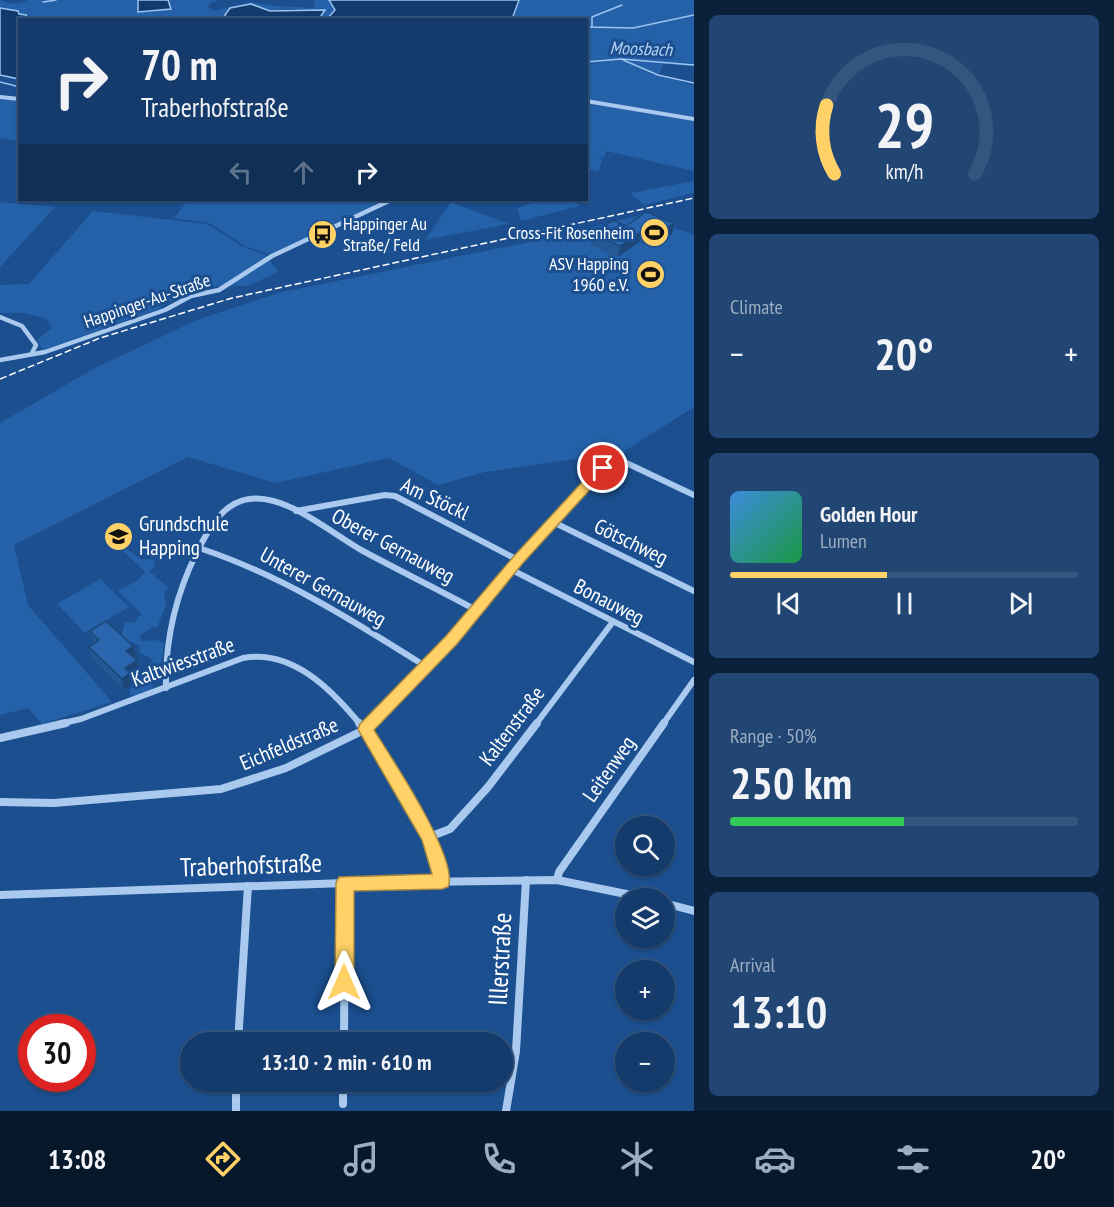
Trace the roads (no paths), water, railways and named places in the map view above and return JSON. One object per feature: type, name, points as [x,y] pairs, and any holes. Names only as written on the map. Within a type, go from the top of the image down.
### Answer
[{"type":"street","points":[[0,97],[18,99]]},
{"type":"street","points":[[588,101],[694,119]]},
{"type":"street","name":"Happinger-Au-Straße","points":[[0,360],[45,352],[165,310],[191,296],[224,288],[240,274],[272,256],[389,201]]},
{"type":"street","points":[[0,317],[22,323],[29,330],[36,345],[32,353]]},
{"type":"street","name":"Eichfeldstraße","points":[[0,802],[54,803],[221,789],[286,768],[366,729],[476,610],[599,470],[618,459],[694,495]]},
{"type":"street","name":"Am Stöckl","points":[[296,511],[386,495],[395,496],[518,560]]},
{"type":"street","name":"Oberer Gernauweg","points":[[166,688],[167,641],[173,607],[184,577],[218,518],[237,503],[249,499],[261,499],[296,511],[344,540],[476,610]]},
{"type":"street","name":"Götschweg","points":[[553,522],[694,591]]},
{"type":"street","name":"Unterer Gernauweg","points":[[199,548],[261,569],[364,627],[425,666]]},
{"type":"street","name":"Bonauweg","points":[[510,569],[694,662]]},
{"type":"street","name":"Kaltenstraße","points":[[429,837],[450,830],[488,788],[612,622]]},
{"type":"street","name":"Kaltwiesstraße","points":[[0,738],[81,720],[243,658],[259,655],[285,660],[304,670],[334,695],[366,729],[429,837],[439,864],[442,881]]},
{"type":"street","name":"Leitenweg","points":[[556,880],[559,872],[694,680]]},
{"type":"street","name":"Traberhofstraße","points":[[0,895],[345,883],[526,880],[556,880],[615,892]]},
{"type":"street","name":"Illerstraße","points":[[506,1111],[516,1051],[526,880]]},
{"type":"street","points":[[344,1032],[345,883]]},
{"type":"street","points":[[239,1032],[248,886]]},
{"type":"street","points":[[675,906],[694,911]]},
{"type":"street","points":[[236,1092],[236,1111]]},
{"type":"street","points":[[343,1092],[344,1104]]},
{"type":"waterway","points":[[43,2],[56,0]]},
{"type":"waterway","points":[[592,27],[592,17],[622,5]]},
{"type":"waterway","points":[[588,27],[633,28],[694,15]]},
{"type":"waterway","name":"Moosbach","points":[[588,62],[621,59],[694,65]]},
{"type":"waterway","points":[[623,60],[658,75],[694,83]]},
{"type":"waterway","name":"Moosbach","points":[[0,82],[18,86]]},
{"type":"railway","points":[[0,379],[100,338],[232,298],[694,198]]},
{"type":"place","name":"Cross-Fit Rosenheim","points":[[655,233]]},
{"type":"place","name":"Happinger Au Straße/ Feld","points":[[322,234]]},
{"type":"place","name":"ASV Happing 1960 e.V.","points":[[650,274]]},
{"type":"place","name":"Grundschule Happing","points":[[118,536]]}]
